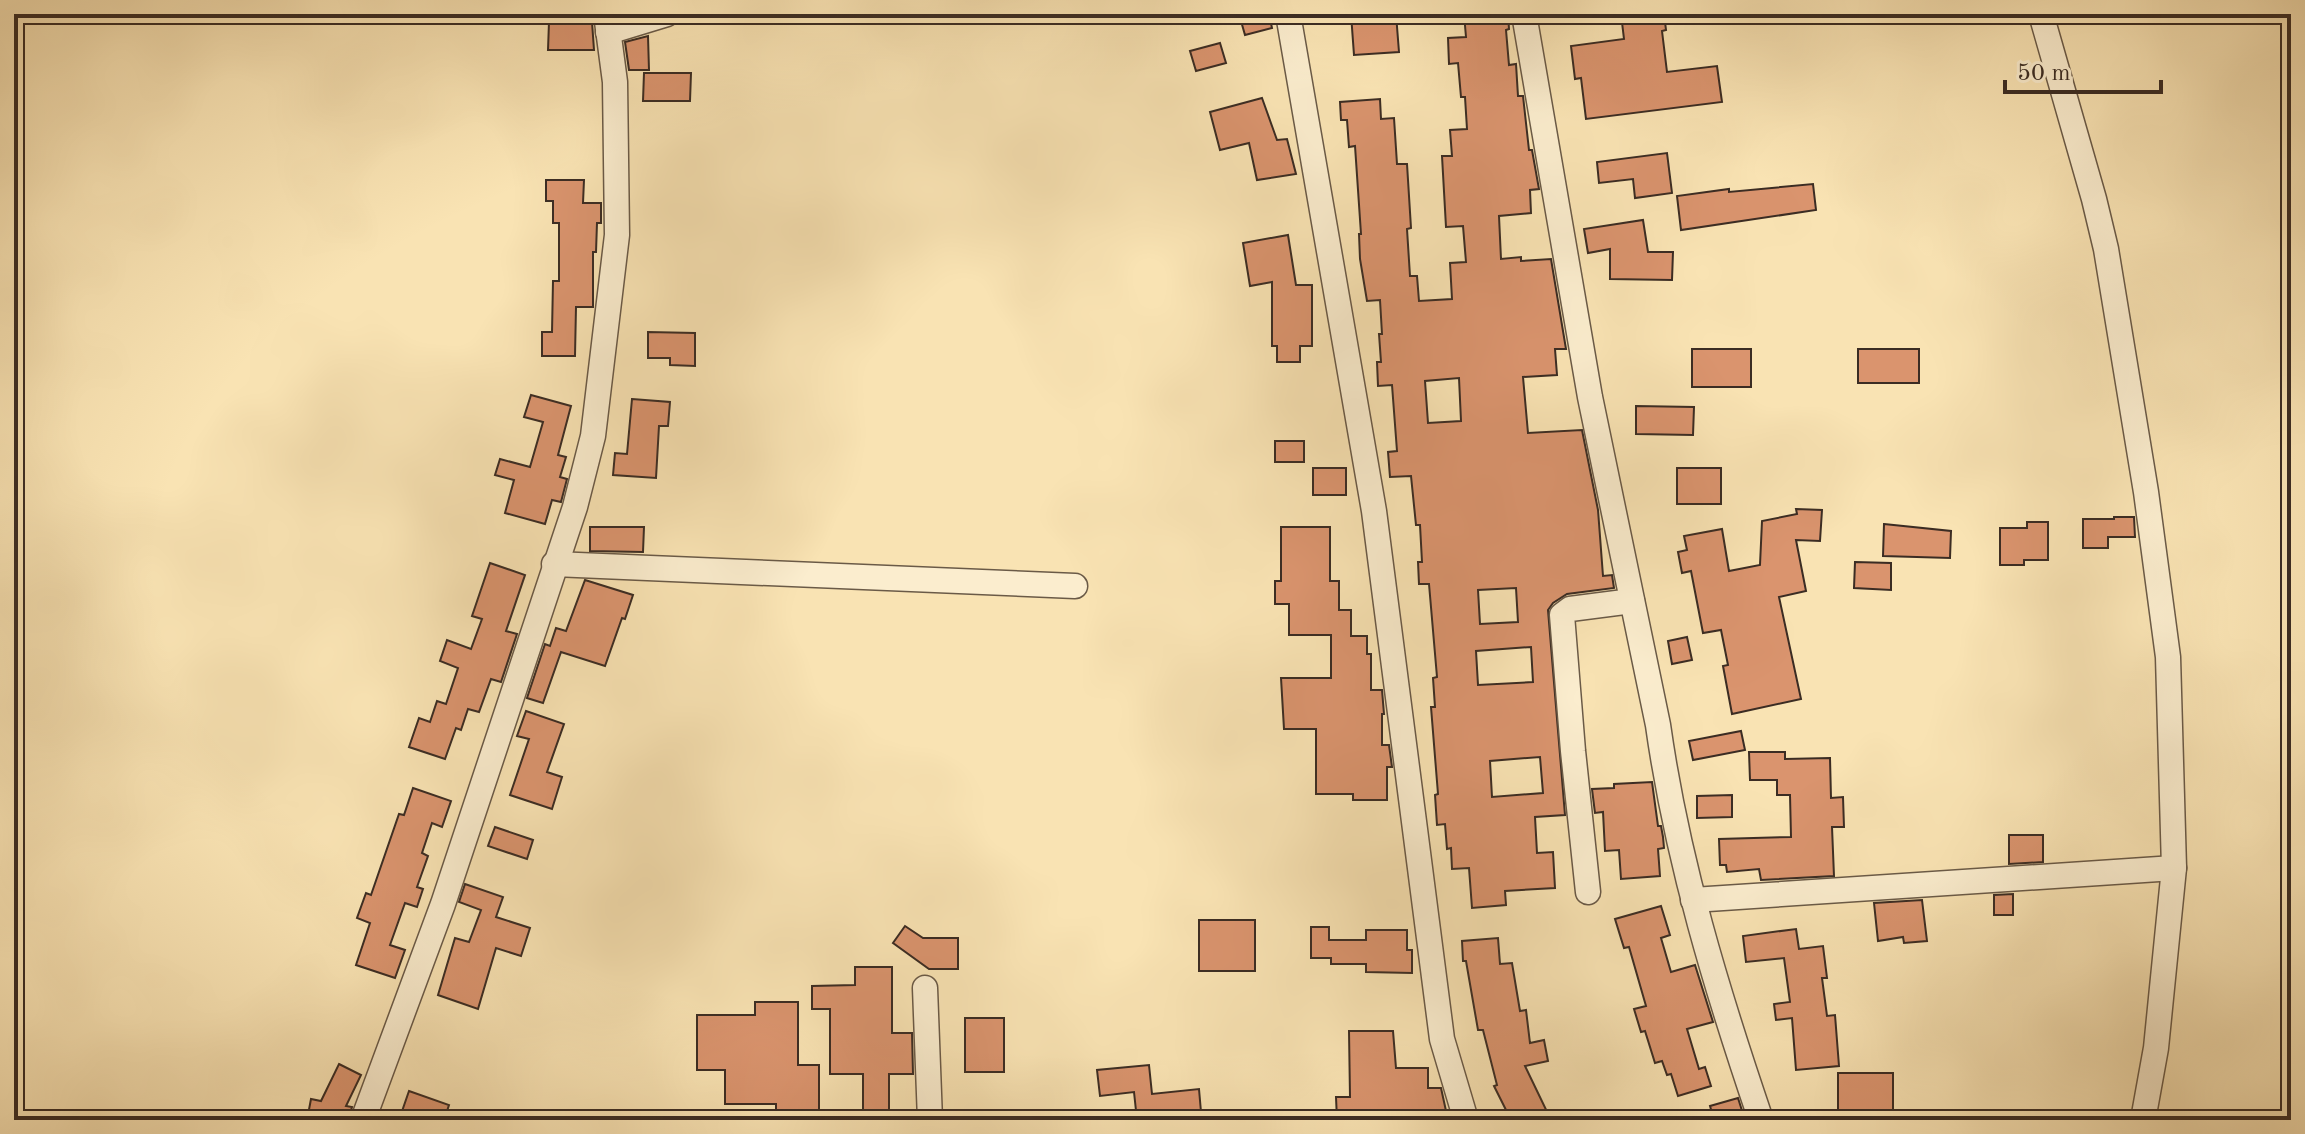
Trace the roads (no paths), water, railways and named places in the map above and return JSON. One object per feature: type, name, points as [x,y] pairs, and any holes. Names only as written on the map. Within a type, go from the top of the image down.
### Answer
[{"type":"street","points":[[363,1120],[443,904],[575,507],[593,436],[617,235],[615,82],[607,23],[667,14]]},
{"type":"street","points":[[1288,14],[1374,511],[1442,1039],[1466,1120]]},
{"type":"street","points":[[1524,14],[1590,397],[1663,765],[1693,900],[1727,1019],[1761,1120]]},
{"type":"street","points":[[2041,14],[2103,237],[2144,477],[2168,657],[2174,868],[2156,1048],[2143,1120]]},
{"type":"street","points":[[554,564],[1075,586]]},
{"type":"street","points":[[1588,892],[1562,615],[1570,609],[1632,601]]},
{"type":"street","points":[[1693,900],[2174,868]]},
{"type":"street","points":[[925,988],[930,1120]]}]
